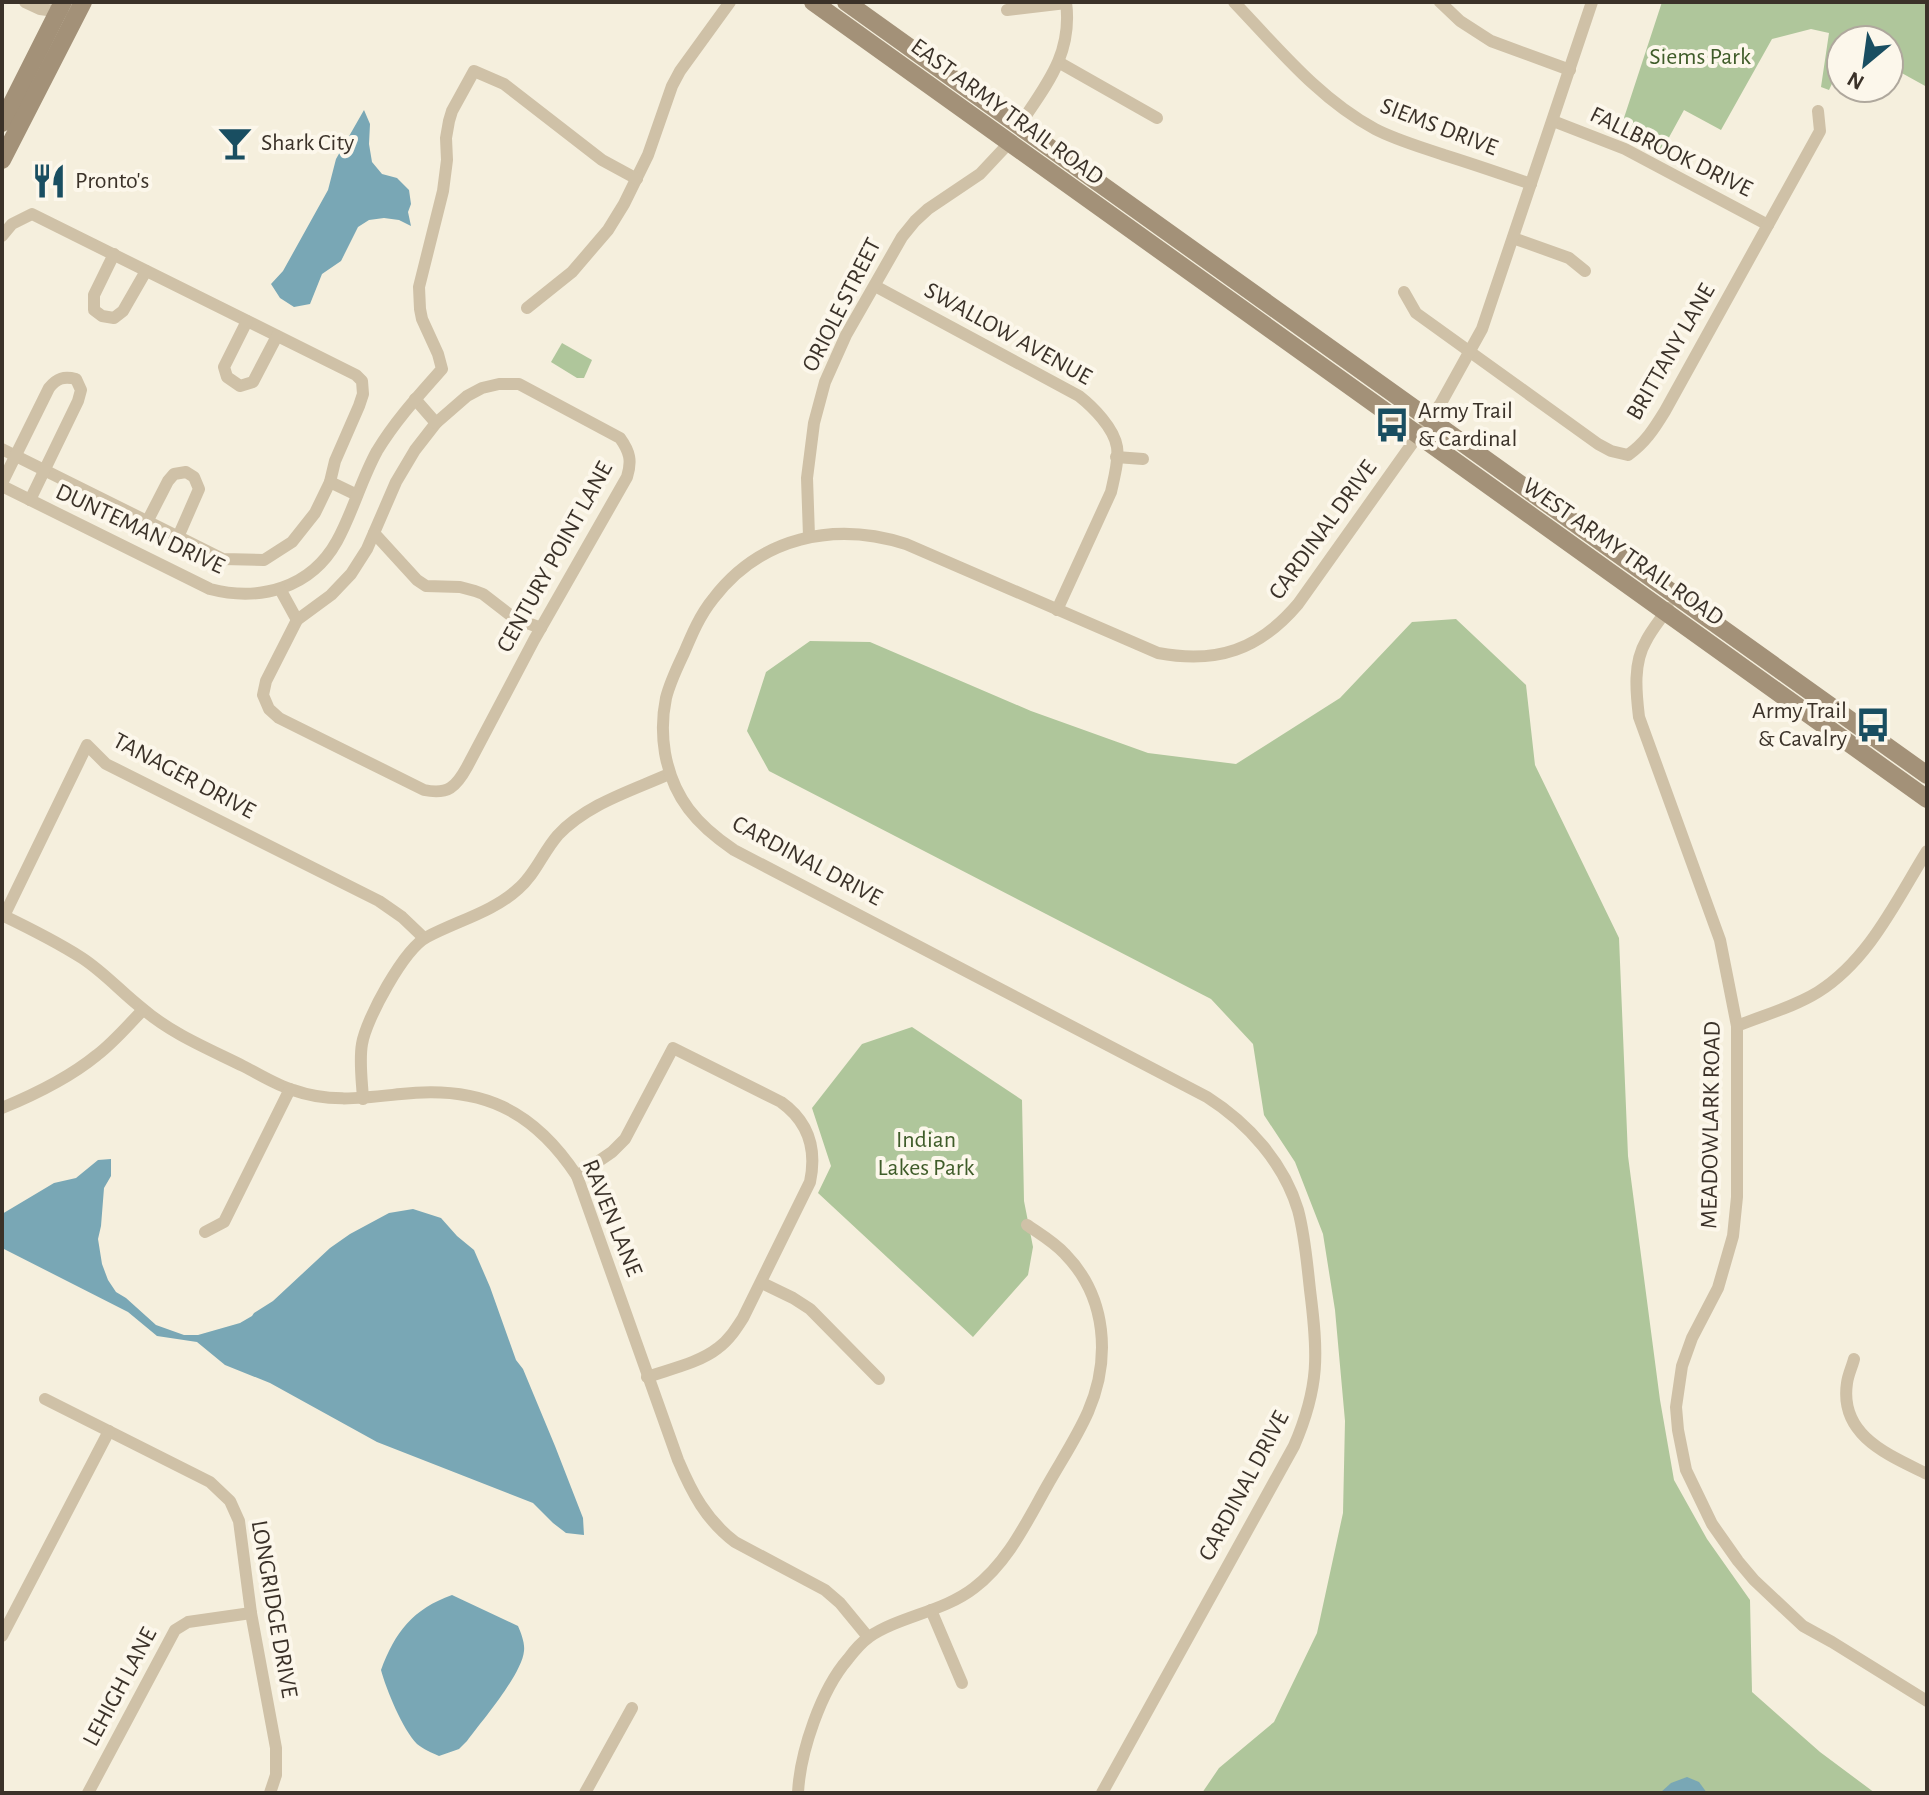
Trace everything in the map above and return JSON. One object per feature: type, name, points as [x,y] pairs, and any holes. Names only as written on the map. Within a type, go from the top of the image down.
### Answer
[{"type":"main road","name":"EAST ARMY TRAIL ROAD","points":[[813,2],[1015,134]]},
{"type":"main road","name":"EAST ARMY TRAIL ROAD","points":[[846,2],[1015,134],[1179,252]]},
{"type":"main road","points":[[2,123],[70,8]]},
{"type":"main road","points":[[2,160],[70,8]]},
{"type":"main road","name":"WEST ARMY TRAIL ROAD","points":[[1179,252],[1671,604],[1927,775]]},
{"type":"main road","name":"WEST ARMY TRAIL ROAD","points":[[1671,604],[1927,799]]},
{"type":"street","points":[[25,2],[40,9],[70,8]]},
{"type":"street","points":[[527,308],[582,262],[608,230],[648,155],[680,71],[730,2]]},
{"type":"street","points":[[1007,10],[1066,2],[1068,26],[1060,63],[1157,118]]},
{"type":"street","name":"SIEMS DRIVE","points":[[1234,2],[1312,83],[1360,120],[1403,141],[1531,184]]},
{"type":"street","points":[[1440,2],[1460,21],[1491,41],[1570,70]]},
{"type":"street","name":"CARDINAL DRIVE","points":[[1102,1793],[1294,1446],[1305,1420],[1314,1383],[1317,1351],[1304,1241],[1297,1209],[1281,1174],[1264,1148],[1251,1131],[1220,1105],[734,850],[714,836],[694,817],[669,774],[663,736],[666,697],[700,618],[727,583],[749,564],[809,536],[844,533],[891,539],[1168,655],[1188,658],[1230,653],[1276,627],[1298,604],[1424,428],[1482,329],[1592,2]]},
{"type":"street","name":"ORIOLE STREET","points":[[809,536],[807,478],[814,423],[835,358],[902,237],[928,209],[980,174],[1015,134],[1060,63]]},
{"type":"street","name":"DUNTEMAN DRIVE","points":[[2,485],[210,589],[256,595],[280,589],[309,573],[326,557],[342,531],[376,453],[400,416],[442,369],[422,319],[419,287],[443,191],[449,121],[474,71],[504,84],[602,160],[637,179]]},
{"type":"street","points":[[1768,225],[1820,131],[1818,111]]},
{"type":"street","name":"FALLBROOK DRIVE","points":[[1553,121],[1625,149],[1768,225]]},
{"type":"street","points":[[2,236],[12,224],[32,214],[356,375],[362,381],[363,394],[315,513],[292,542],[264,560],[223,559],[2,449]]},
{"type":"street","name":"BRITTANY LANE","points":[[1470,352],[1598,444],[1628,455],[1649,437],[1665,411],[1768,225]]},
{"type":"street","points":[[1513,238],[1569,258],[1585,271]]},
{"type":"street","points":[[114,254],[94,295],[94,310],[102,316],[114,318],[123,311],[146,271]]},
{"type":"street","name":"SWALLOW AVENUE","points":[[875,286],[1079,396],[1102,418],[1117,445],[1116,472],[1111,492],[1057,610]]},
{"type":"street","points":[[1404,292],[1416,313],[1470,352]]},
{"type":"street","points":[[247,321],[224,367],[227,377],[240,386],[253,382],[277,336]]},
{"type":"street","points":[[2,485],[49,388],[57,379],[76,379],[81,390],[78,401],[30,500]]},
{"type":"street","name":"CENTURY POINT LANE","points":[[519,384],[620,438],[629,451],[631,464],[627,477],[460,779],[439,793],[424,790],[279,718],[269,709],[263,695],[266,681],[297,620],[331,595],[351,574],[367,549],[396,482],[436,423],[467,396],[482,388],[519,384]]},
{"type":"street","points":[[415,399],[436,423]]},
{"type":"street","points":[[1116,457],[1143,459]]},
{"type":"street","points":[[148,520],[168,481],[174,474],[186,472],[194,477],[199,489],[178,537]]},
{"type":"street","points":[[330,482],[357,495]]},
{"type":"street","points":[[374,533],[420,583],[475,591],[514,618],[541,628]]},
{"type":"street","points":[[280,589],[297,620]]},
{"type":"street","name":"MEADOWLARK ROAD","points":[[1671,604],[1645,643],[1638,663],[1636,691],[1639,717],[1720,940],[1737,1026],[1737,1197],[1733,1236],[1723,1274],[1692,1338],[1680,1376],[1676,1407],[1680,1445],[1686,1470],[1712,1524],[1754,1580],[1803,1626],[1927,1701]]},
{"type":"street","name":"TANAGER DRIVE","points":[[3,915],[87,745],[106,764],[379,901],[424,938]]},
{"type":"street","points":[[363,1099],[361,1048],[364,1031],[399,965],[424,938],[510,896],[527,880],[561,833],[589,811],[669,774]]},
{"type":"street","points":[[1737,1026],[1809,997],[1841,976],[1885,922],[1927,851]]},
{"type":"street","name":"RAVEN LANE","points":[[3,915],[85,960],[143,1010],[191,1041],[290,1089],[327,1099],[456,1093],[487,1100],[531,1123],[550,1140],[577,1176],[688,1485],[708,1517],[723,1533],[748,1550],[825,1590],[868,1637]]},
{"type":"street","points":[[2,1108],[73,1073],[104,1049],[143,1010]]},
{"type":"street","points":[[577,1176],[625,1139],[673,1048],[781,1102],[796,1115],[813,1150],[810,1182],[737,1328],[719,1347],[706,1355],[647,1377]]},
{"type":"street","points":[[205,1232],[224,1222],[290,1089]]},
{"type":"street","points":[[798,1793],[807,1742],[842,1666],[868,1637],[944,1605],[973,1589],[989,1575],[1005,1557],[1087,1414],[1098,1386],[1103,1343],[1100,1313],[1086,1283],[1066,1254],[1027,1225]]},
{"type":"street","points":[[762,1283],[810,1309],[879,1379]]},
{"type":"street","points":[[1854,1359],[1847,1384],[1848,1409],[1856,1427],[1880,1450],[1927,1474]]},
{"type":"street","name":"LONGRIDGE DRIVE","points":[[45,1399],[210,1482],[223,1493],[239,1521],[251,1613],[276,1748],[276,1775],[270,1793]]},
{"type":"street","points":[[2,1636],[109,1431]]},
{"type":"street","points":[[931,1610],[962,1683]]},
{"type":"street","name":"LEHIGH LANE","points":[[88,1793],[175,1630],[188,1622],[251,1613]]},
{"type":"street","points":[[585,1793],[632,1708]]},
{"type":"green space","name":"Siems Park","points":[[1662,2],[1927,2],[1927,87],[1905,75],[1905,24],[1825,24],[1825,32],[1811,29],[1772,39],[1721,130],[1684,110],[1661,152],[1620,130]]},
{"type":"green space","name":"Siems Park","points":[[1825,60],[1825,88],[1821,87]]},
{"type":"green space","points":[[562,343],[592,360],[584,378],[577,378],[551,362]]},
{"type":"green space","points":[[1456,619],[1526,685],[1535,765],[1619,938],[1628,1156],[1660,1400],[1674,1480],[1707,1539],[1750,1600],[1752,1692],[1820,1752],[1875,1793],[1202,1793],[1219,1768],[1274,1722],[1317,1633],[1343,1513],[1345,1421],[1335,1310],[1323,1234],[1295,1162],[1264,1115],[1253,1044],[1211,999],[769,771],[747,731],[766,672],[810,641],[870,642],[1031,711],[1148,753],[1236,764],[1340,698],[1412,622]]},
{"type":"green space","name":"Indian Lakes Park","points":[[912,1027],[1022,1100],[1024,1201],[1033,1247],[1028,1275],[973,1337],[818,1193],[831,1166],[812,1108],[862,1044]]},
{"type":"water","points":[[364,110],[370,124],[372,162],[382,174],[397,178],[409,190],[411,226],[384,218],[369,220],[358,227],[341,261],[322,274],[310,304],[294,307],[280,298],[271,284],[283,271],[328,190],[336,159]]},
{"type":"water","points":[[111,1159],[111,1176],[104,1188],[98,1239],[108,1280],[116,1292],[156,1325],[184,1335],[198,1335],[240,1323],[252,1316],[273,1301],[330,1248],[389,1213],[413,1209],[441,1218],[474,1250],[516,1360],[523,1369],[583,1518],[584,1535],[566,1533],[533,1503],[377,1442],[270,1383],[225,1365],[197,1342],[157,1336],[128,1312],[2,1248],[2,1214],[54,1183],[76,1178],[98,1160]]},
{"type":"water","points":[[452,1595],[518,1626],[524,1651],[509,1684],[467,1741],[459,1749],[439,1756],[419,1746],[412,1738],[396,1709],[381,1670],[399,1633],[407,1624],[426,1607]]},
{"type":"water","points":[[1687,1777],[1699,1782],[1707,1793],[1660,1793],[1671,1783]]},
{"type":"place","name":"Shark City","points":[[235,143]]},
{"type":"place","name":"Pronto's","points":[[49,181]]},
{"type":"place","name":"Army Trail & Cardinal","points":[[1392,425]]},
{"type":"place","name":"Army Trail & Cavalry","points":[[1873,725]]}]
